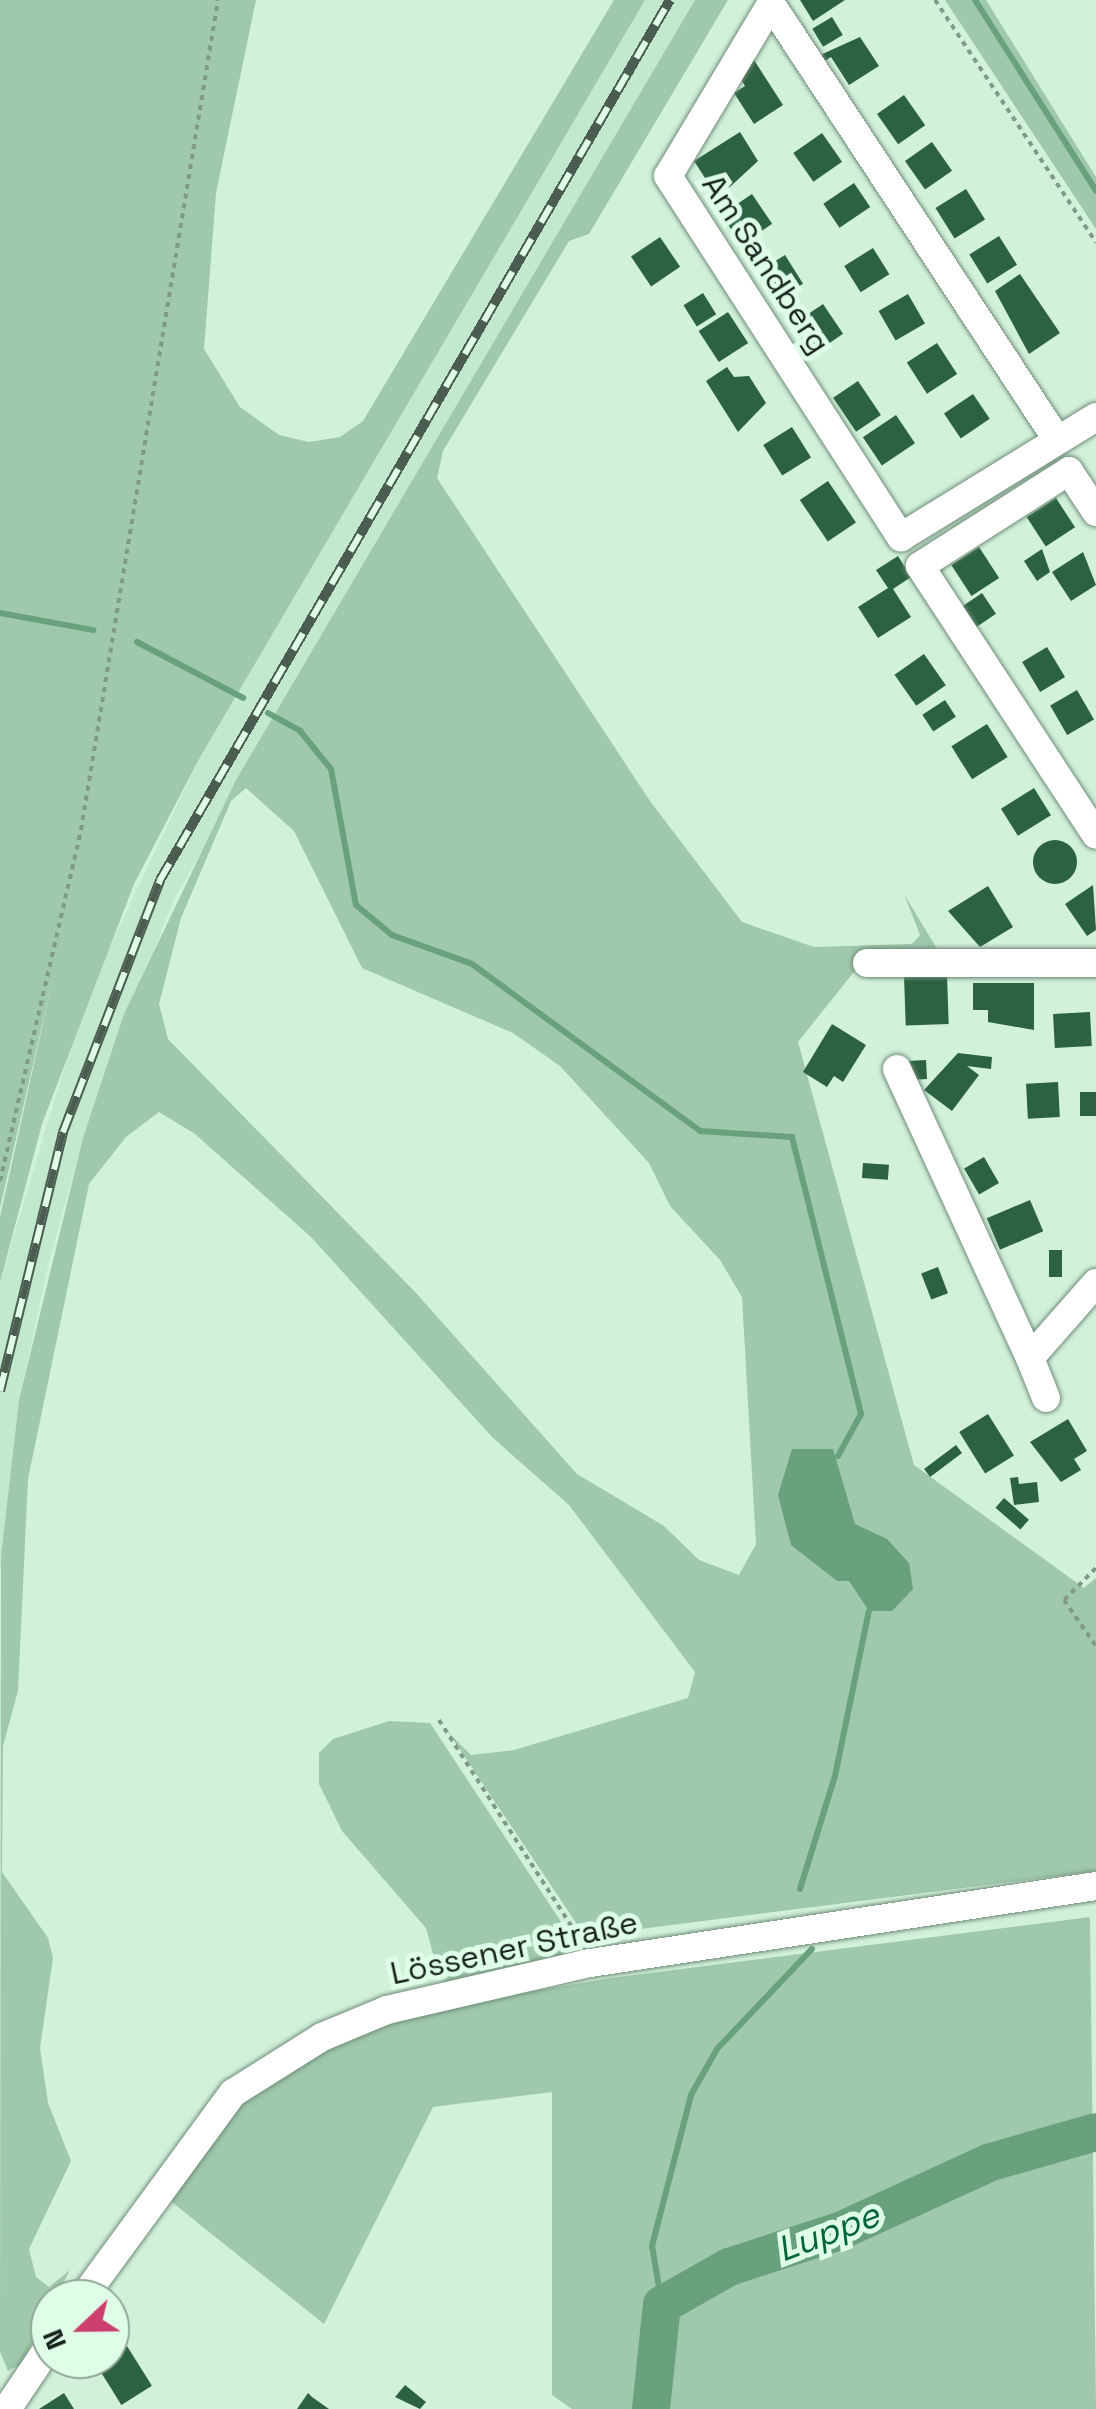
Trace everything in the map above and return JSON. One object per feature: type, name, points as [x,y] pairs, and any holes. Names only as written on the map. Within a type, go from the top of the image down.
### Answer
[{"type":"street","name":"Am Sandberg","points":[[901,537],[668,176],[771,4],[1050,441]]},
{"type":"street","points":[[1096,418],[1073,438],[1050,441],[901,537],[1096,835]]},
{"type":"street","points":[[1050,441],[1064,474],[1096,512]]},
{"type":"street","points":[[920,566],[1064,474]]},
{"type":"street","points":[[867,963],[1096,963]]},
{"type":"street","points":[[897,1069],[1046,1398]]},
{"type":"street","points":[[1030,1358],[1096,1284]]},
{"type":"street","name":"Lössener Straße","points":[[97,2279],[233,2092],[322,2037],[483,1984],[1096,1886]]},
{"type":"street","points":[[7,2409],[30,2375]]},
{"type":"path","points":[[0,1181],[82,830],[218,0]]},
{"type":"path","points":[[936,0],[1096,242]]},
{"type":"path","points":[[1096,1568],[1064,1600],[1096,1646]]},
{"type":"path","points":[[439,1720],[571,1926]]},
{"type":"shaded area","points":[[0,0],[256,0],[216,193],[204,349],[240,407],[279,435],[309,442],[340,437],[363,421],[614,0],[645,0],[199,759],[134,884],[42,1124],[0,1282],[0,1217],[55,969],[0,1208]]},
{"type":"shaded area","points":[[645,0],[695,0],[173,901],[83,1138],[48,1266],[19,1400],[0,1571],[0,1282],[85,999],[199,759]]},
{"type":"shaded area","points":[[695,0],[728,0],[589,234],[569,241],[443,451],[437,478],[650,801],[742,922],[814,947],[912,944],[920,935],[904,894],[942,957],[865,958],[798,1042],[914,1465],[1084,1588],[1096,1578],[1096,1871],[585,1936],[448,1732],[471,1755],[514,1750],[688,1698],[695,1672],[569,1505],[493,1438],[311,1237],[195,1134],[159,1112],[126,1137],[89,1184],[28,1479],[18,1691],[3,1746],[2,1872],[48,1938],[53,1958],[40,2048],[48,2103],[71,2161],[29,2249],[39,2279],[30,2279],[30,2347],[21,2364],[8,2371],[0,2352],[1,1557],[19,1400],[83,1138],[124,1014],[236,780]],"holes":[[[246,788],[294,831],[362,968],[513,1033],[560,1066],[649,1163],[670,1206],[720,1260],[742,1297],[756,1544],[739,1575],[699,1560],[664,1526],[577,1474],[416,1293],[168,1039],[159,1004],[181,918],[231,801]]]},
{"type":"shaded area","points":[[945,0],[986,0],[1096,177],[1096,229]]},
{"type":"shaded area","points":[[792,1449],[833,1449],[855,1524],[887,1539],[909,1563],[913,1589],[892,1611],[869,1611],[849,1581],[837,1581],[791,1545],[778,1495]]},
{"type":"shaded area","points":[[389,1721],[430,1723],[567,1931],[571,1943],[561,1959],[441,1984],[452,1973],[434,1957],[426,1928],[342,1831],[319,1784],[319,1753],[333,1739]]},
{"type":"shaded area","points":[[1090,1917],[1096,2409],[572,2409],[552,2395],[552,2092],[433,2107],[324,2324],[163,2195],[232,2107],[297,2063],[377,2028],[475,2001],[611,1978]]},
{"type":"building","points":[[800,0],[845,0],[813,21]]},
{"type":"building","points":[[832,17],[843,35],[823,47],[812,29]]},
{"type":"building","points":[[860,37],[879,66],[849,85],[831,57],[822,63],[818,56]]},
{"type":"building","points":[[754,60],[783,105],[754,124],[734,93],[745,86],[736,71]]},
{"type":"building","points":[[904,95],[925,125],[898,144],[877,114]]},
{"type":"building","points":[[740,132],[758,161],[718,198],[694,161]]},
{"type":"building","points":[[822,133],[842,162],[813,182],[793,153]]},
{"type":"building","points":[[932,142],[952,171],[925,190],[905,161]]},
{"type":"building","points":[[854,183],[870,207],[840,228],[823,204]]},
{"type":"building","points":[[966,189],[985,220],[955,239],[935,208]]},
{"type":"building","points":[[752,194],[772,224],[741,245],[721,215]]},
{"type":"building","points":[[999,236],[1017,265],[987,283],[969,255]]},
{"type":"building","points":[[660,237],[680,267],[651,286],[631,257]]},
{"type":"building","points":[[873,248],[889,274],[861,292],[844,266]]},
{"type":"building","points":[[785,255],[803,284],[775,301],[757,272]]},
{"type":"building","points":[[1020,274],[1060,333],[1029,354],[995,291]]},
{"type":"building","points":[[703,293],[716,314],[697,326],[683,305]]},
{"type":"building","points":[[908,294],[925,323],[896,340],[879,311]]},
{"type":"building","points":[[823,304],[843,334],[812,355],[792,325]]},
{"type":"building","points":[[728,312],[748,343],[719,362],[699,331]]},
{"type":"building","points":[[937,343],[957,374],[927,394],[907,363]]},
{"type":"building","points":[[727,367],[734,377],[749,376],[766,403],[738,432],[706,381]]},
{"type":"building","points":[[858,381],[881,415],[856,432],[833,398]]},
{"type":"building","points":[[973,394],[990,419],[961,438],[944,414]]},
{"type":"building","points":[[896,415],[915,443],[882,466],[863,437]]},
{"type":"building","points":[[792,427],[811,458],[782,476],[763,445]]},
{"type":"building","points":[[828,481],[856,522],[828,541],[800,500]]},
{"type":"building","points":[[1056,498],[1075,527],[1046,546],[1027,517]]},
{"type":"building","points":[[979,547],[999,578],[971,596],[951,565]]},
{"type":"building","points":[[1042,549],[1050,572],[1037,581],[1024,561]]},
{"type":"building","points":[[1083,552],[1096,585],[1071,601],[1052,572]]},
{"type":"building","points":[[898,556],[911,577],[893,589],[911,617],[878,638],[858,607],[888,588],[876,570]]},
{"type":"building","points":[[982,593],[996,614],[976,627],[962,606]]},
{"type":"building","points":[[1047,647],[1065,677],[1040,692],[1022,662]]},
{"type":"building","points":[[924,654],[946,685],[916,706],[895,675]]},
{"type":"building","points":[[1077,690],[1094,719],[1067,735],[1050,706]]},
{"type":"building","points":[[945,700],[956,717],[933,731],[922,715]]},
{"type":"building","points":[[987,724],[1008,757],[972,779],[951,746]]},
{"type":"building","points":[[1034,788],[1051,815],[1018,836],[1001,809]]},
{"type":"building","points":[[1055,840],[1071,846],[1077,862],[1071,878],[1055,884],[1039,878],[1033,862],[1039,846]]},
{"type":"building","points":[[1093,885],[1096,930],[1087,936],[1065,904]]},
{"type":"building","points":[[988,886],[1013,927],[980,947],[948,911]]},
{"type":"building","points":[[947,975],[949,1024],[906,1025],[904,977]]},
{"type":"building","points":[[973,983],[1034,983],[1034,1030],[988,1022],[988,1010],[973,1010]]},
{"type":"building","points":[[1090,1012],[1092,1046],[1055,1048],[1053,1014]]},
{"type":"building","points":[[832,1024],[866,1045],[843,1082],[834,1076],[827,1087],[803,1072]]},
{"type":"building","points":[[958,1053],[992,1057],[991,1069],[967,1066],[979,1075],[952,1111],[924,1090]]},
{"type":"building","points":[[926,1060],[927,1079],[909,1080],[908,1061]]},
{"type":"building","points":[[1058,1082],[1060,1117],[1028,1119],[1026,1084]]},
{"type":"building","points":[[1080,1092],[1096,1092],[1096,1116],[1080,1116]]},
{"type":"building","points":[[984,1157],[999,1183],[979,1194],[964,1168]]},
{"type":"building","points":[[863,1163],[889,1165],[888,1180],[862,1178]]},
{"type":"building","points":[[1030,1200],[1043,1231],[1000,1250],[987,1218]]},
{"type":"building","points":[[1049,1250],[1062,1250],[1062,1277],[1049,1277]]},
{"type":"building","points":[[938,1267],[948,1293],[931,1300],[921,1273]]},
{"type":"building","points":[[988,1414],[1014,1456],[985,1474],[959,1432]]},
{"type":"building","points":[[1068,1419],[1087,1451],[1074,1459],[1081,1470],[1061,1482],[1030,1442]]},
{"type":"building","points":[[956,1445],[962,1453],[930,1477],[924,1469]]},
{"type":"building","points":[[1018,1477],[1019,1484],[1037,1482],[1039,1502],[1014,1505],[1010,1478]]},
{"type":"building","points":[[1004,1498],[1029,1520],[1020,1529],[995,1508]]},
{"type":"building","points":[[130,2351],[152,2386],[121,2405],[105,2379],[130,2379]]},
{"type":"building","points":[[405,2385],[426,2402],[420,2409],[395,2397]]},
{"type":"building","points":[[64,2393],[74,2409],[39,2409]]},
{"type":"building","points":[[308,2393],[312,2397],[329,2409],[297,2409]]},
{"type":"waterway","points":[[975,0],[1096,191]]},
{"type":"waterway","points":[[0,613],[93,630]]},
{"type":"waterway","points":[[137,642],[243,698]]},
{"type":"waterway","points":[[268,713],[300,731],[331,769],[356,905],[392,935],[472,964],[700,1131],[792,1137],[861,1414],[838,1456]]},
{"type":"waterway","points":[[800,1889],[835,1776],[869,1611]]},
{"type":"waterway","points":[[662,2305],[652,2246],[691,2095],[717,2049],[812,1949]]},
{"type":"waterway","name":"Luppe","points":[[651,2409],[662,2305],[729,2267],[840,2231],[991,2162],[1096,2132]]},
{"type":"railway","points":[[0,1391],[63,1132],[160,880],[670,0]]}]
